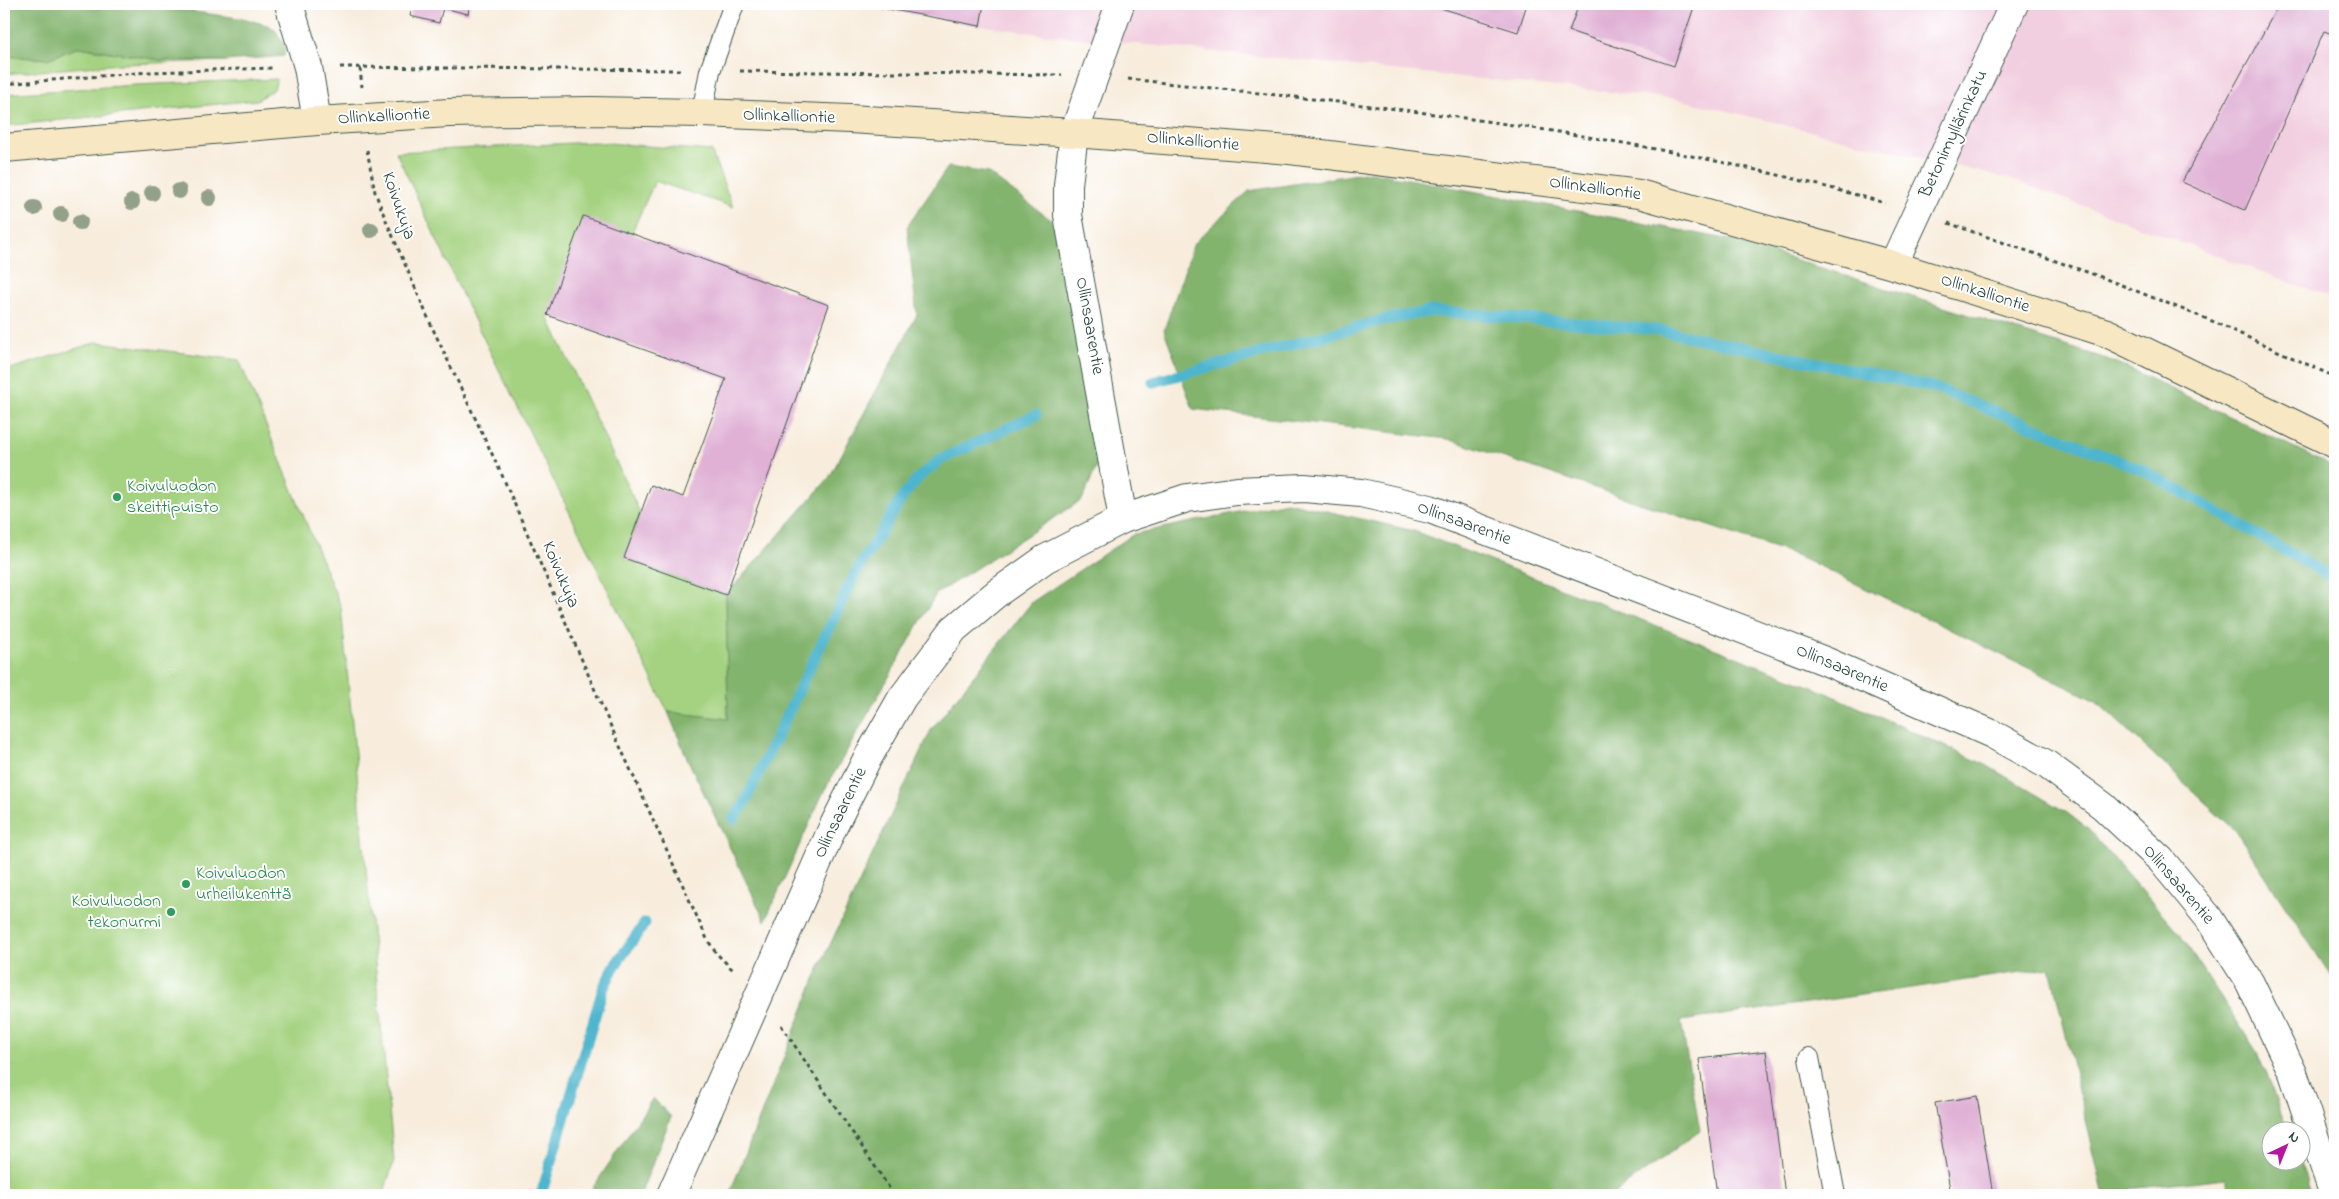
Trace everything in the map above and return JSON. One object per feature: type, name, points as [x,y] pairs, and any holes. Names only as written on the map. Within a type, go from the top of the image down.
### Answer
[{"type":"street","points":[[290,4],[308,67],[317,121]]},
{"type":"street","name":"Ollinsaarentie","points":[[1120,4],[1074,132],[1068,185],[1068,215],[1122,519]]},
{"type":"street","name":"Betonimyllärinkatu","points":[[1893,265],[2014,4]]},
{"type":"street","name":"Ollinkalliontie","points":[[4,148],[317,121],[449,113],[590,111],[702,113],[1074,132],[1290,150],[1639,194],[1893,265],[2108,333],[2335,444]]},
{"type":"street","name":"Ollinsaarentie","points":[[671,1195],[833,827],[866,761],[902,698],[954,629],[997,593],[1045,560],[1122,519],[1186,498],[1237,491],[1304,488],[1361,493],[1430,509],[1825,661],[2000,738],[2046,764],[2103,806],[2161,860],[2208,917],[2250,983],[2293,1073],[2334,1195]]},
{"type":"lane","points":[[702,113],[710,71],[734,4]]},
{"type":"lane","points":[[1810,1058],[1835,1195]]},
{"type":"path","name":"Koivukuja","points":[[367,151],[375,192],[432,327],[502,475],[604,712],[707,939],[728,967],[760,991],[894,1195]]},
{"type":"shaded area","points":[[844,4],[2335,4],[2335,299],[2010,179],[1677,99],[1039,34]]},
{"type":"green space","points":[[4,4],[137,4],[246,19],[270,26],[276,31],[285,47],[284,56],[226,61],[160,60],[79,47],[47,59],[4,56]]},
{"type":"green space","points":[[79,47],[160,60],[226,61],[120,64],[4,74],[4,56],[47,59]]},
{"type":"green space","points":[[277,79],[274,89],[257,100],[4,126],[4,94],[135,85]]},
{"type":"green space","points":[[594,142],[711,151],[733,207],[655,181],[631,234],[547,315],[640,513],[624,558],[726,595],[728,719],[668,712],[467,305],[396,152]]},
{"type":"green space","points":[[948,167],[988,173],[1066,231],[1104,450],[1082,500],[936,594],[824,791],[765,921],[687,758],[668,712],[728,719],[726,595],[829,478],[917,315],[907,227]]},
{"type":"green space","points":[[1371,172],[1737,241],[2113,361],[2335,467],[2335,982],[2236,831],[2096,701],[1799,556],[1448,439],[1193,409],[1164,330],[1194,243],[1249,191]]},
{"type":"green space","name":"Koivuluodon tekonurmi","points":[[97,342],[239,360],[341,607],[394,1161],[383,1195],[4,1195],[4,371]]},
{"type":"green space","points":[[1287,502],[1414,531],[1818,689],[1986,765],[2066,812],[2089,830],[2179,933],[2257,1052],[2284,1122],[2262,1122],[2262,1172],[2304,1172],[2312,1195],[2230,1195],[2226,1178],[2103,1192],[2050,968],[1681,1021],[1700,1131],[1612,1195],[729,1195],[821,964],[931,730],[1032,602],[1134,534]]},
{"type":"green space","points":[[653,1098],[671,1117],[640,1195],[588,1195]]},
{"type":"building","points":[[413,4],[470,4],[468,14],[443,8],[439,23],[410,16]]},
{"type":"building","points":[[861,4],[984,4],[980,26]]},
{"type":"building","points":[[1428,4],[1527,4],[1518,32]]},
{"type":"building","points":[[1579,4],[1695,4],[1674,66],[1569,31]]},
{"type":"building","points":[[2279,4],[2335,4],[2335,35],[2324,31],[2245,210],[2182,182]]},
{"type":"building","points":[[583,216],[829,305],[726,595],[624,558],[651,485],[683,497],[726,379],[547,315]]},
{"type":"building","points":[[1766,1051],[1785,1195],[1717,1195],[1699,1059]]},
{"type":"building","points":[[1977,1096],[1993,1195],[1951,1195],[1935,1103]]},
{"type":"waterway","points":[[1153,382],[1383,320],[1432,311],[1659,330],[1933,387],[2145,471],[2335,579]]},
{"type":"waterway","points":[[734,819],[744,804],[856,572],[904,495],[919,477],[940,460],[1036,415]]},
{"type":"waterway","points":[[541,1195],[603,989],[614,967],[645,923]]},
{"type":"place","name":"Koivuluodon skeittipuisto","points":[[117,497]]},
{"type":"place","name":"Koivuluodon urheilukenttä","points":[[186,884]]},
{"type":"place","name":"Koivuluodon tekonurmi","points":[[171,912]]}]
